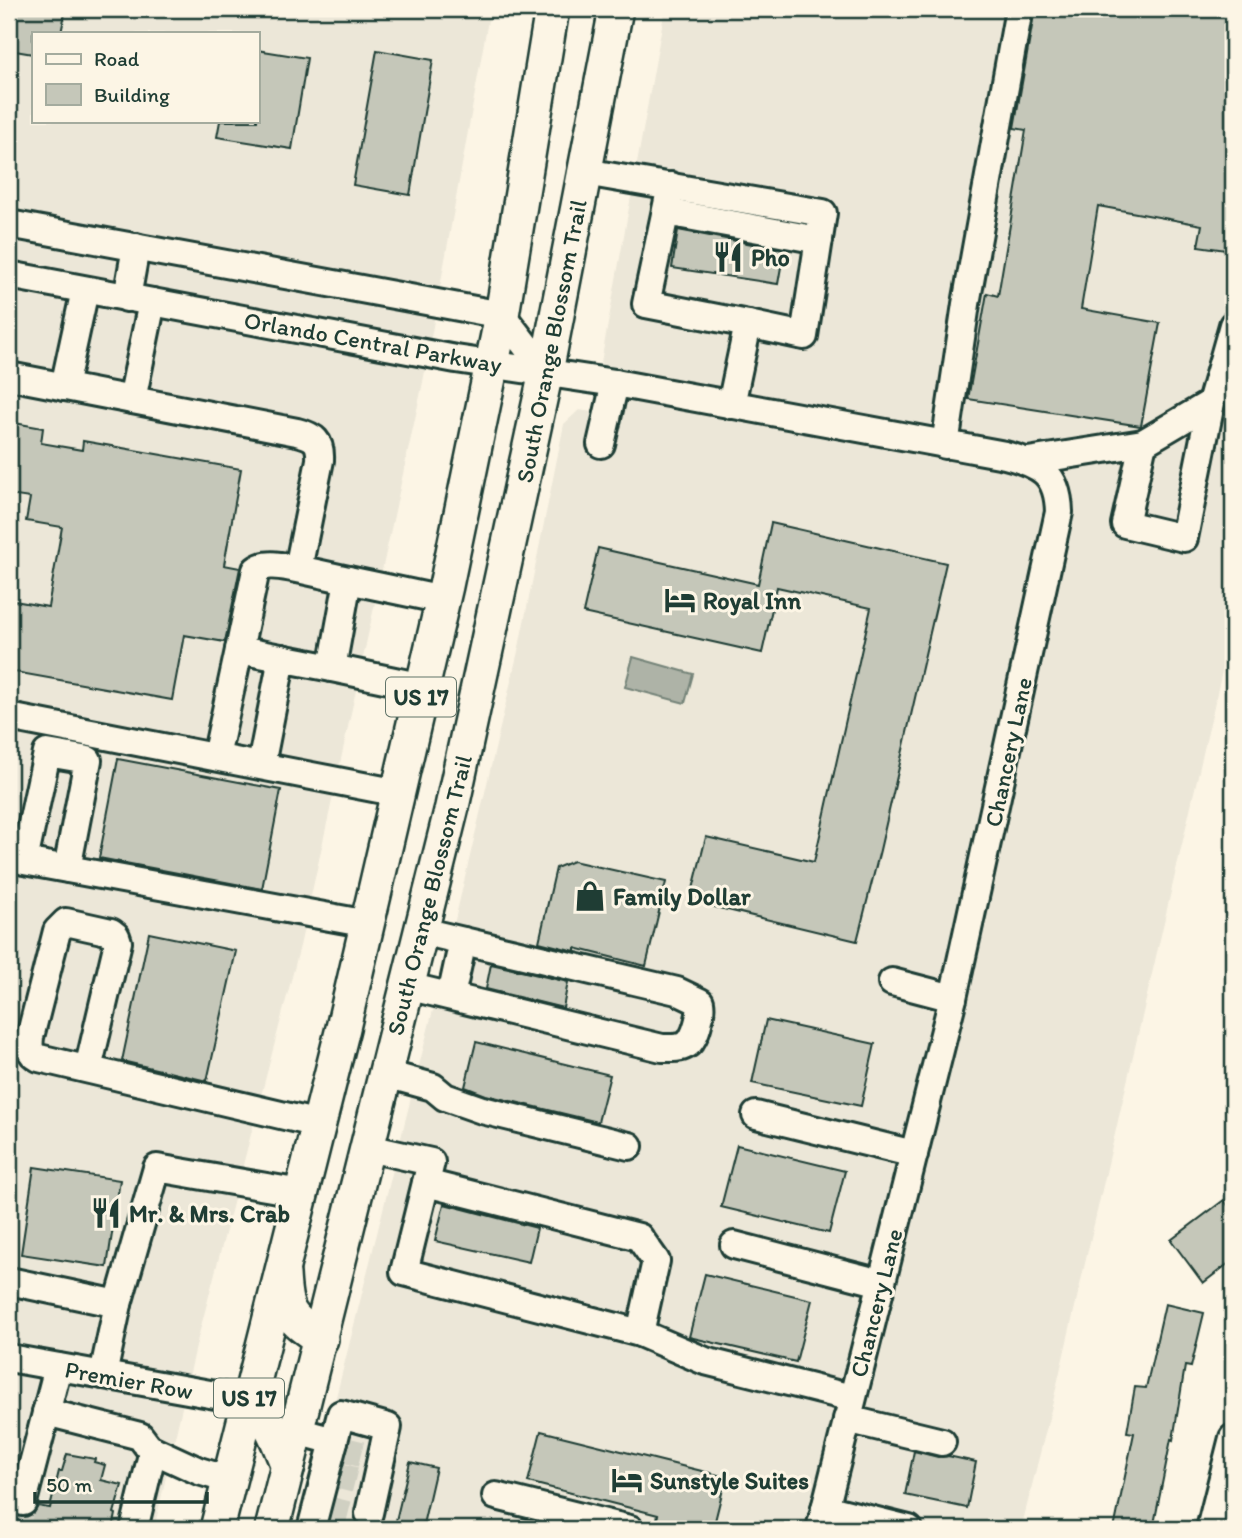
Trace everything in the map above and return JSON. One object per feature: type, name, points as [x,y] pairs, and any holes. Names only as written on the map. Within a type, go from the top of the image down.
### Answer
[{"type":"main road","name":"US 17","points":[[217,1529],[368,924],[443,600],[502,316],[552,9]]},
{"type":"main road","name":"South Orange Blossom Trail","points":[[272,1529],[452,807],[546,372],[616,9]]},
{"type":"main road","points":[[282,1268],[285,1303],[299,1325],[321,1339]]},
{"type":"main road","points":[[249,1401],[263,1413],[274,1431],[288,1466]]},
{"type":"street","points":[[944,444],[1019,9]]},
{"type":"street","points":[[585,172],[668,199],[819,240]]},
{"type":"street","points":[[668,199],[823,213],[804,336],[646,304],[668,199]]},
{"type":"street","name":"Orlando Central Parkway","points":[[9,224],[502,316],[546,372]]},
{"type":"street","points":[[132,400],[139,300],[136,247]]},
{"type":"street","name":"Orlando Central Parkway","points":[[9,275],[546,372]]},
{"type":"street","points":[[65,387],[85,289]]},
{"type":"street","points":[[731,405],[748,324]]},
{"type":"street","points":[[1143,443],[1125,524],[1184,538],[1211,402],[1233,325]]},
{"type":"street","name":"Chancery Lane","points":[[546,372],[1028,461],[1044,470],[1055,483],[1059,495],[1059,512],[953,998],[822,1519]]},
{"type":"street","points":[[9,376],[311,436],[318,442],[321,450],[298,569]]},
{"type":"street","points":[[601,444],[615,383]]},
{"type":"street","points":[[1028,461],[1143,443],[1211,402]]},
{"type":"street","points":[[216,757],[257,570],[262,566],[298,569],[443,600]]},
{"type":"street","points":[[332,668],[348,580]]},
{"type":"street","points":[[239,650],[423,687]]},
{"type":"street","points":[[261,765],[282,658]]},
{"type":"street","points":[[9,717],[398,793]]},
{"type":"street","points":[[67,869],[368,924]]},
{"type":"street","points":[[88,1069],[118,942],[111,932],[66,922],[57,931],[29,1047],[32,1054],[39,1058],[318,1124]]},
{"type":"street","points":[[407,986],[662,1048],[687,1045],[702,1009],[700,1002],[677,990],[421,931]]},
{"type":"street","points":[[450,996],[463,941]]},
{"type":"street","points":[[891,982],[953,998]]},
{"type":"street","points":[[386,1074],[433,1087],[445,1097],[482,1110],[629,1146]]},
{"type":"street","points":[[756,1115],[914,1154]]},
{"type":"street","points":[[368,1148],[431,1162],[404,1272],[640,1333],[705,1361],[943,1442]]},
{"type":"street","points":[[103,1375],[118,1304],[157,1168],[301,1193]]},
{"type":"street","points":[[426,1183],[639,1237],[656,1261],[640,1333]]},
{"type":"street","points":[[734,1245],[881,1283]]},
{"type":"street","points":[[9,1281],[118,1304]]},
{"type":"street","name":"Premier Row","points":[[9,1358],[249,1401]]},
{"type":"street","points":[[23,1502],[58,1367]]},
{"type":"street","points":[[46,1412],[140,1436],[153,1450],[200,1471],[229,1480]]},
{"type":"street","points":[[297,1431],[349,1450]]},
{"type":"street","points":[[1210,1529],[1233,1438]]},
{"type":"street","points":[[134,1529],[153,1450]]},
{"type":"street","points":[[317,1515],[347,1478],[349,1450]]},
{"type":"street","points":[[349,1450],[347,1478],[369,1513]]},
{"type":"street","points":[[496,1496],[630,1529]]},
{"type":"street","points":[[822,1519],[909,1529]]},
{"type":"shaded area","points":[[9,9],[490,9],[423,382],[300,946],[198,1338],[154,1529],[9,1529]]},
{"type":"shaded area","points":[[665,9],[1233,9],[1233,624],[1052,1406],[1021,1529],[303,1529],[448,950],[519,647],[564,424],[579,410],[592,412]]},
{"type":"shaded area","points":[[633,657],[693,674],[685,703],[625,687]]},
{"type":"building","points":[[9,9],[66,9],[61,32],[32,32],[32,54],[9,50]]},
{"type":"building","points":[[1035,9],[1233,9],[1233,251],[1198,246],[1202,225],[1098,206],[1081,309],[1160,323],[1141,426],[968,399],[987,293],[998,296],[1026,130],[1014,128]]},
{"type":"building","points":[[259,50],[307,58],[292,149],[217,137],[220,122],[259,122]]},
{"type":"building","points":[[377,50],[433,60],[410,195],[353,185]]},
{"type":"building","name":"Pho","points":[[678,230],[784,250],[778,284],[672,268]]},
{"type":"building","points":[[9,422],[43,428],[41,443],[82,450],[83,441],[241,469],[224,565],[240,568],[225,642],[184,635],[172,700],[9,671],[9,600],[48,607],[62,527],[26,521],[30,498],[9,495]]},
{"type":"building","points":[[771,523],[946,563],[857,941],[690,901],[706,837],[814,862],[871,608],[777,587],[762,653],[583,613],[598,548],[758,584]]},
{"type":"building","points":[[118,759],[281,790],[262,889],[99,858]]},
{"type":"building","points":[[573,861],[666,882],[646,966],[539,942],[556,868]]},
{"type":"building","points":[[149,933],[236,951],[207,1081],[122,1061]]},
{"type":"building","points":[[491,964],[568,982],[563,1008],[486,989]]},
{"type":"building","points":[[766,1020],[875,1044],[861,1106],[752,1083]]},
{"type":"building","points":[[476,1042],[610,1075],[598,1122],[486,1095],[465,1087]]},
{"type":"building","points":[[737,1145],[845,1171],[829,1233],[721,1207]]},
{"type":"building","points":[[34,1167],[120,1180],[107,1267],[21,1254]]},
{"type":"building","points":[[1224,1200],[1233,1213],[1233,1260],[1203,1283],[1171,1240]]},
{"type":"building","points":[[444,1204],[537,1228],[529,1262],[435,1241]]},
{"type":"building","points":[[705,1274],[812,1300],[796,1362],[689,1337]]},
{"type":"building","points":[[1165,1304],[1204,1313],[1191,1367],[1185,1366],[1173,1440],[1171,1439],[1153,1529],[1114,1529],[1134,1433],[1127,1432],[1135,1387],[1146,1388]]},
{"type":"building","name":"Sunstyle Suites","points":[[541,1431],[726,1477],[713,1529],[654,1529],[658,1515],[528,1482]]},
{"type":"building","points":[[914,1451],[976,1462],[967,1508],[905,1495]]},
{"type":"building","points":[[67,1454],[95,1459],[94,1462],[105,1465],[101,1480],[122,1485],[114,1513],[113,1529],[9,1529],[9,1508],[12,1514],[28,1517],[38,1506],[50,1508],[59,1471],[62,1471]]},
{"type":"building","points":[[410,1462],[436,1468],[422,1529],[394,1529]]},
{"type":"tunnel","points":[[337,1448],[361,1454]]},
{"type":"tunnel","points":[[331,1474],[355,1480]]},
{"type":"tunnel","points":[[16,1529],[23,1502]]},
{"type":"tunnel","points":[[323,1508],[367,1519]]},
{"type":"place","name":"Pho","points":[[728,257]]},
{"type":"place","name":"Royal Inn","points":[[680,600]]},
{"type":"place","name":"Family Dollar","points":[[590,896]]},
{"type":"place","name":"Mr. & Mrs. Crab","points":[[106,1213]]},
{"type":"place","name":"Sunstyle Suites","points":[[627,1480]]}]
